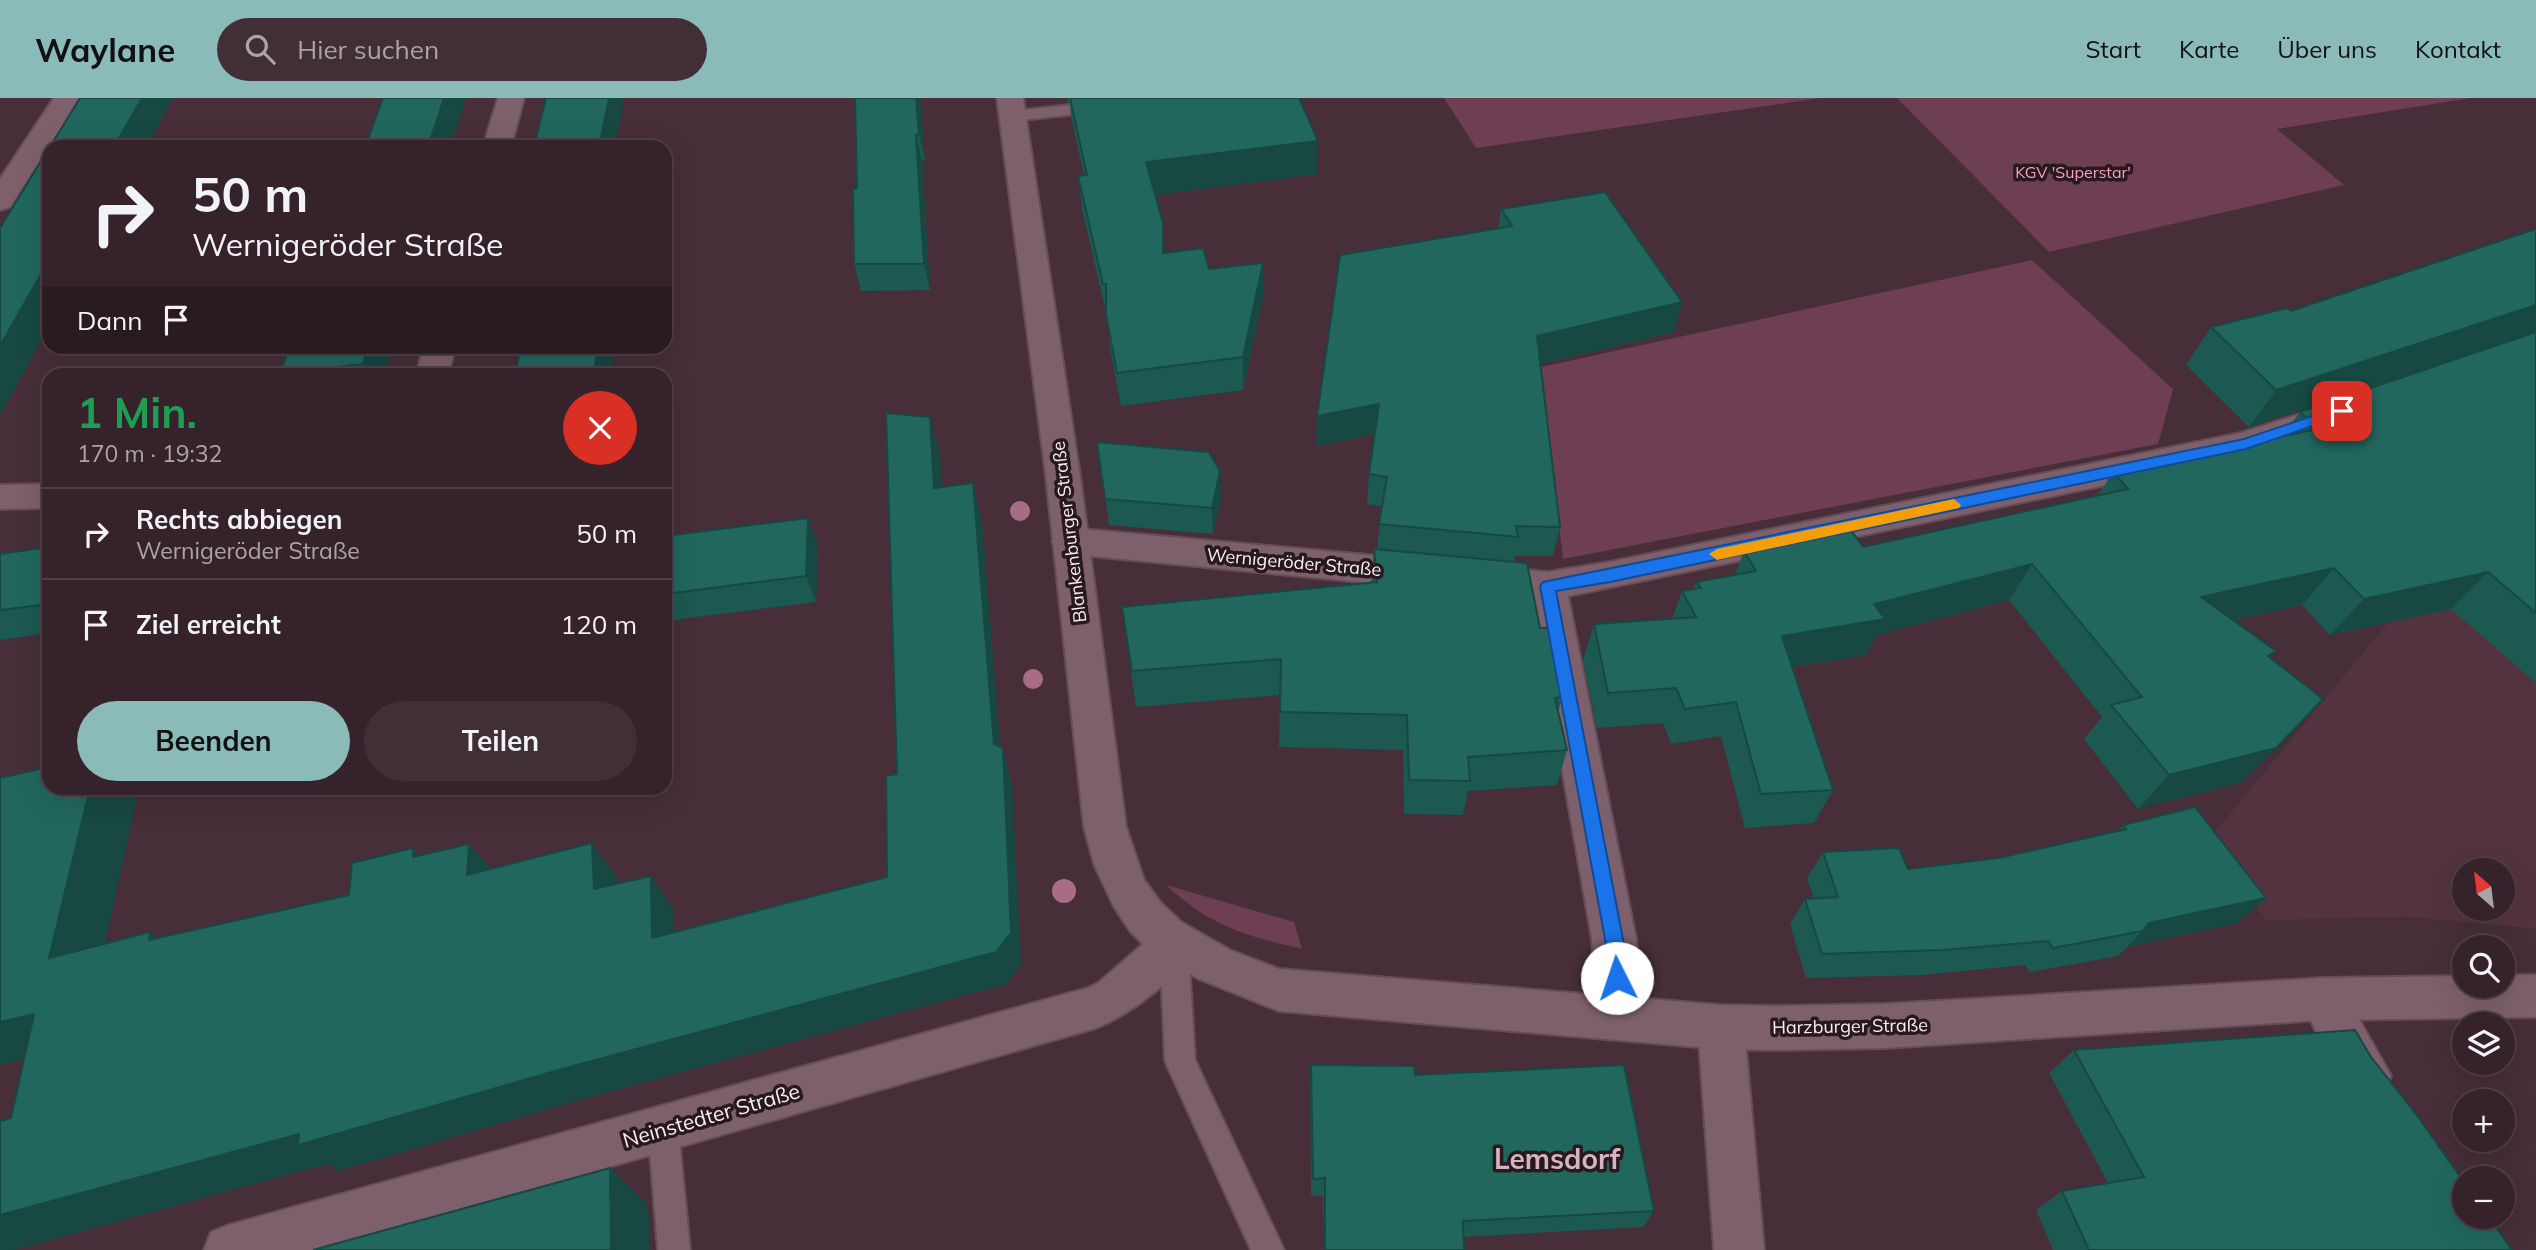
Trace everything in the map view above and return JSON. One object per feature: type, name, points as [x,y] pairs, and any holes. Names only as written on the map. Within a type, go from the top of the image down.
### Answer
[{"type":"street","points":[[0,201],[66,98]]},
{"type":"street","points":[[499,140],[511,98]]},
{"type":"street","name":"Blankenburger Straße","points":[[1011,107],[1108,843],[1118,876],[1136,907],[1174,945]]},
{"type":"street","name":"Wernigeröder Straße","points":[[1070,541],[1548,586],[1610,576],[2246,444],[2358,405]]},
{"type":"street","points":[[0,497],[42,496]]},
{"type":"street","points":[[1548,586],[1614,939],[1620,1017]]},
{"type":"street","name":"Harzburger Straße","points":[[1174,945],[1218,967],[1279,990],[1721,1027],[1885,1026],[2323,999],[2536,996]]},
{"type":"street","name":"Neinstedter Straße","points":[[229,1250],[1096,1007],[1114,998],[1174,945]]},
{"type":"street","points":[[2323,999],[2356,1062],[2389,1104]]},
{"type":"street","points":[[1721,1027],[1739,1250]]},
{"type":"lane","points":[[1011,107],[1070,110]]},
{"type":"lane","points":[[1174,945],[1180,1060],[1268,1250]]},
{"type":"lane","points":[[663,1128],[674,1250]]},
{"type":"shaded area","points":[[2536,370],[2536,929],[2453,921],[2515,921],[2515,858],[2452,858],[2452,921],[2412,917],[2267,920],[2206,843],[2400,608]]},
{"type":"green space","points":[[1444,98],[1821,98],[1476,148]]},
{"type":"green space","name":"KGV 'Superstar'","points":[[1897,98],[2471,98],[2277,129],[2344,185],[2049,252]]},
{"type":"green space","points":[[2032,260],[2173,389],[2158,444],[1563,559],[1541,367]]},
{"type":"green space","points":[[1166,885],[1294,922],[1302,949],[1229,928],[1198,911]]},
{"type":"building","points":[[80,98],[142,98],[118,140],[54,140]]},
{"type":"building","points":[[383,98],[444,98],[430,140],[368,140]]},
{"type":"building","points":[[546,98],[609,98],[600,140],[536,140]]},
{"type":"building","points":[[855,98],[916,98],[924,264],[854,264],[853,189],[857,188]]},
{"type":"building","points":[[1070,98],[1299,98],[1318,141],[1146,162],[1163,223],[1163,253],[1203,248],[1209,269],[1263,263],[1243,357],[1117,373],[1106,314],[1106,284],[1103,284],[1078,176],[1087,175]]},
{"type":"building","points":[[42,159],[42,272],[0,346],[0,228]]},
{"type":"building","points":[[1605,192],[1682,302],[1537,336],[1560,527],[1516,526],[1518,537],[1379,524],[1387,477],[1369,474],[1379,404],[1317,416],[1340,255],[1512,226],[1501,209]]},
{"type":"building","points":[[2536,229],[2536,305],[2276,390],[2211,327],[2287,308],[2291,311]]},
{"type":"building","points":[[2536,332],[2536,613],[2488,572],[2364,599],[2334,568],[2201,597],[2276,651],[2268,656],[2323,699],[2276,748],[2169,775],[2111,705],[2142,697],[2032,564],[1874,604],[1885,619],[1782,636],[1833,790],[1761,794],[1736,702],[1685,709],[1676,688],[1608,693],[1594,624],[1696,617],[1682,591],[1701,588],[1696,582],[1756,571],[1744,551],[1851,530],[1863,547],[2128,489],[2113,472],[2318,429],[2300,412]]},
{"type":"building","points":[[287,354],[366,354],[363,364],[326,368],[282,368]]},
{"type":"building","points":[[519,354],[597,354],[595,368],[516,368]]},
{"type":"building","points":[[886,413],[930,417],[934,488],[973,483],[994,744],[1003,748],[1011,933],[996,952],[562,1069],[298,1145],[299,1134],[0,1215],[0,1121],[11,1118],[34,1014],[0,1022],[0,778],[42,769],[42,795],[88,795],[49,958],[150,932],[149,940],[349,895],[352,863],[413,848],[413,857],[469,844],[467,875],[592,843],[594,889],[651,876],[652,938],[887,877],[886,776],[897,774]]},
{"type":"building","points":[[1097,442],[1209,452],[1220,471],[1212,508],[1105,499]]},
{"type":"building","points":[[808,518],[806,576],[672,593],[672,535]]},
{"type":"building","points":[[42,548],[42,605],[0,610],[0,554]]},
{"type":"building","points":[[1374,549],[1527,563],[1540,628],[1550,628],[1562,697],[1555,698],[1567,750],[1468,757],[1470,781],[1409,780],[1407,715],[1280,712],[1281,659],[1132,671],[1122,607],[1377,582]]},
{"type":"building","points":[[2195,807],[2266,898],[2149,923],[2143,931],[2053,948],[2048,941],[1942,950],[1822,954],[1805,899],[1838,897],[1823,852],[1899,848],[1908,869],[1999,858],[2126,829],[2123,825]]},
{"type":"building","points":[[2355,1030],[2371,1057],[2453,1166],[2452,1229],[2497,1229],[2512,1250],[2089,1250],[2062,1191],[2144,1177],[2074,1050]]},
{"type":"building","points":[[1311,1065],[1414,1066],[1415,1075],[1624,1065],[1654,1211],[1463,1221],[1464,1250],[1325,1250],[1325,1178],[1313,1179]]},
{"type":"building","points":[[610,1168],[611,1250],[313,1250]]},
{"type":"slow traffic","points":[[1717,554],[1954,505]]},
{"type":"district","name":"Lemsdorf","points":[[1557,1158]]},
{"type":"route","points":[[1617,978],[1614,939],[1548,586],[1610,576],[2246,444],[2342,411]]}]
